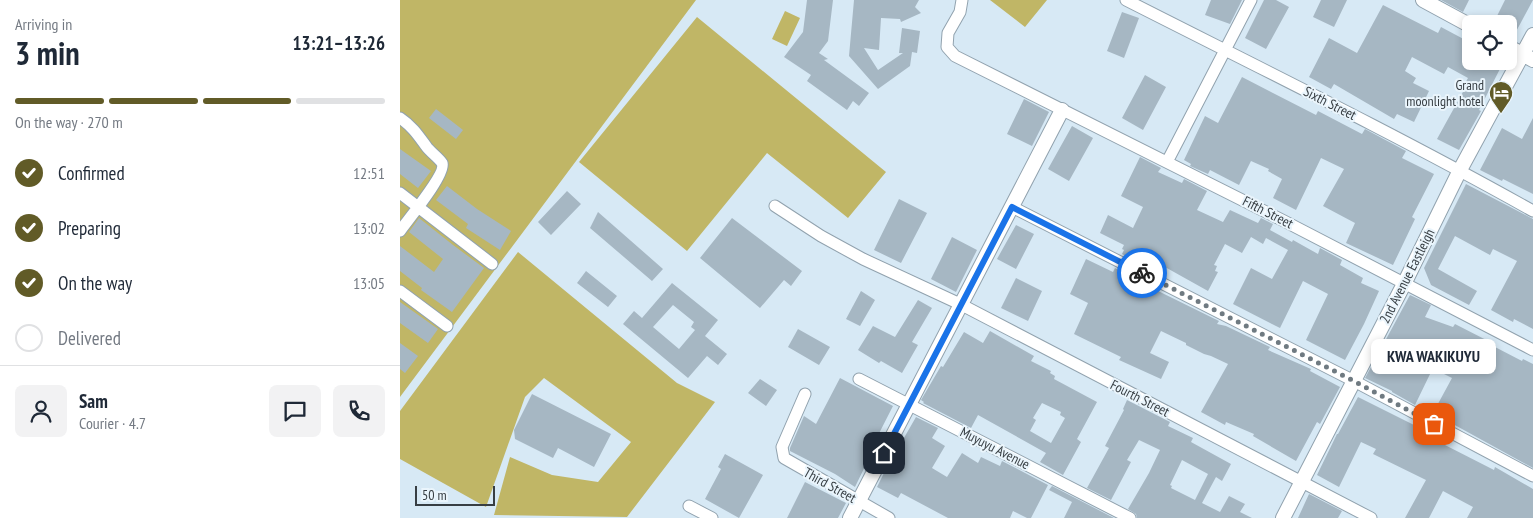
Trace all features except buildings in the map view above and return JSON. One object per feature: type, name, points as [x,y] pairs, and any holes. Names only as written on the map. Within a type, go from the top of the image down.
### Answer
[{"type":"street","name":"Fifth Street","points":[[962,0],[960,12],[948,33],[947,47],[956,56],[1405,282],[1533,350]]},
{"type":"street","name":"Sixth Street","points":[[1126,0],[1460,170],[1533,211]]},
{"type":"street","points":[[1167,162],[1251,0]]},
{"type":"street","points":[[1423,0],[1462,21]]},
{"type":"street","name":"2nd Avenue Eastleigh","points":[[1283,518],[1405,282],[1460,170],[1528,57],[1533,35]]},
{"type":"street","points":[[850,518],[1062,110]]},
{"type":"street","points":[[400,118],[410,125],[442,164],[443,168],[400,231]]},
{"type":"street","points":[[400,194],[492,264]]},
{"type":"street","name":"Fourth Street","points":[[776,206],[821,236],[863,260],[960,304],[1371,518]]},
{"type":"street","points":[[1012,207],[1354,381],[1533,476]]},
{"type":"street","points":[[400,291],[447,326]]},
{"type":"street","name":"Muyuyu Avenue","points":[[860,379],[1130,518]]},
{"type":"street","name":"Third Street","points":[[805,394],[782,447],[784,458],[889,518]]},
{"type":"street","points":[[689,506],[712,518]]},
{"type":"shaded area","points":[[400,0],[696,0],[400,397]]},
{"type":"shaded area","points":[[990,0],[1047,0],[1025,27]]},
{"type":"shaded area","points":[[785,11],[800,18],[787,46],[772,39]]},
{"type":"shaded area","points":[[697,17],[886,172],[848,218],[767,153],[687,251],[579,162]]},
{"type":"shaded area","points":[[518,252],[677,383],[715,402],[627,517],[494,515],[510,457],[552,475],[598,482],[631,442],[544,378],[525,397],[486,507],[400,459],[400,411]]},
{"type":"way so far","points":[[1142,273],[1434,424]]},
{"type":"place","name":"Grand moonlight hotel","points":[[1501,114]]},
{"type":"place","name":"KWA WAKIKUYU","points":[[1434,424]]},
{"type":"route","points":[[884,453],[1012,207],[1142,273]]}]
